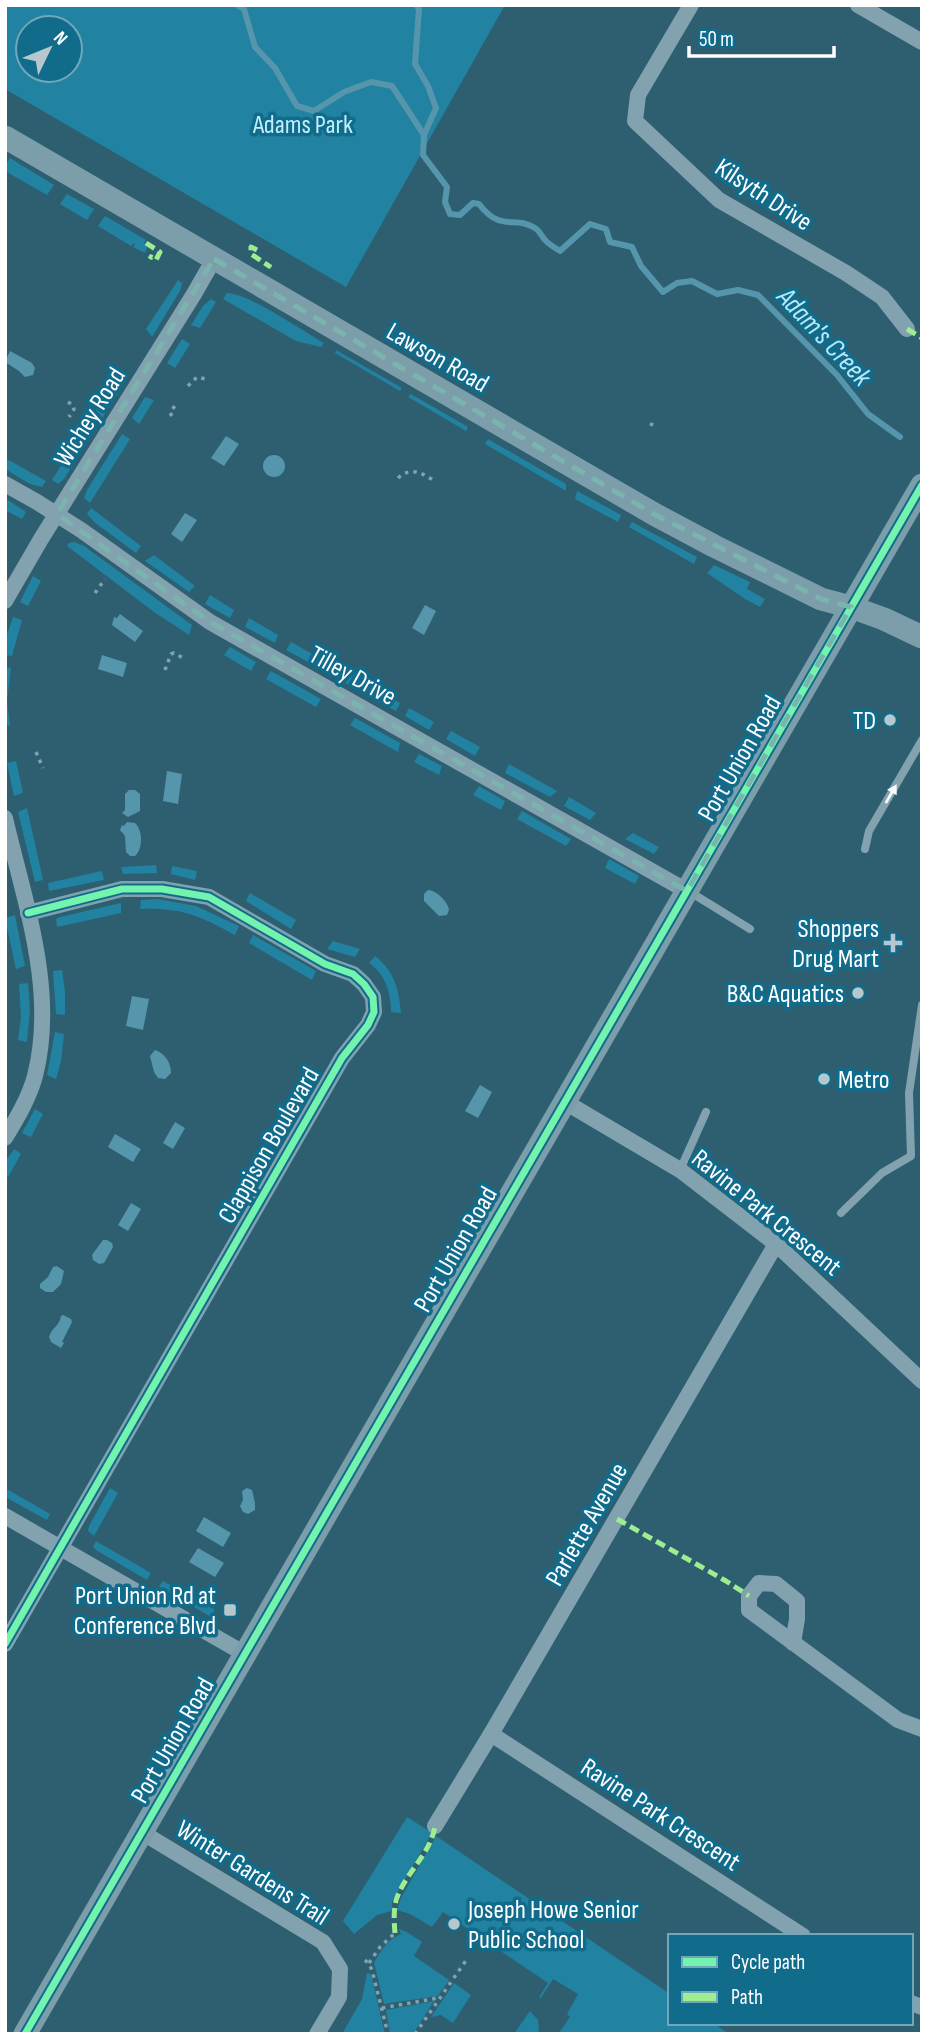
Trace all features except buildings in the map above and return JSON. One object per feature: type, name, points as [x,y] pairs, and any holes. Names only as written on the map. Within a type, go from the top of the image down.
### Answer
[{"type":"main road","name":"Lawson Road","points":[[5,137],[654,514],[821,599],[884,619],[922,637]]},
{"type":"main road","name":"Port Union Road","points":[[25,2034],[922,485]]},
{"type":"street","name":"Kilsyth Drive","points":[[691,5],[638,95],[635,121],[719,200],[882,297],[906,329]]},
{"type":"street","points":[[858,5],[922,42]]},
{"type":"street","name":"Wichey Road","points":[[5,601],[214,259]]},
{"type":"street","name":"Tilley Drive","points":[[5,484],[57,514],[209,622],[687,891]]},
{"type":"street","points":[[5,818],[38,965],[43,1024],[35,1078],[26,1103],[5,1138]]},
{"type":"street","name":"Clappison Boulevard","points":[[5,1644],[342,1058],[368,1025],[374,1012],[373,997],[353,974],[325,964],[209,897],[162,888],[121,889],[28,913]]},
{"type":"street","name":"Ravine Park Crescent","points":[[565,1102],[680,1170],[776,1244],[921,1378]]},
{"type":"street","name":"Parlette Avenue","points":[[435,1826],[776,1244]]},
{"type":"street","points":[[5,1516],[246,1654]]},
{"type":"street","points":[[793,1643],[898,1720],[922,1729]]},
{"type":"street","name":"Ravine Park Crescent","points":[[491,1734],[800,1934]]},
{"type":"street","name":"Winter Gardens Trail","points":[[143,1833],[323,1942],[340,1969],[339,1997],[317,2034]]},
{"type":"lane","points":[[865,849],[869,831],[922,740]]},
{"type":"lane","points":[[687,891],[750,929]]},
{"type":"lane","points":[[841,1213],[883,1173],[911,1156],[909,1093],[922,1005]]},
{"type":"lane","points":[[680,1170],[706,1112]]},
{"type":"path","points":[[188,386],[197,377],[206,379]]},
{"type":"path","points":[[68,402],[74,409],[69,417]]},
{"type":"path","points":[[172,416],[170,413],[176,404]]},
{"type":"path","points":[[651,426],[653,420]]},
{"type":"path","points":[[398,478],[403,473],[418,472],[433,480]]},
{"type":"path","points":[[94,593],[105,579]]},
{"type":"path","points":[[165,670],[171,654],[185,659]]},
{"type":"path","points":[[36,752],[43,768]]},
{"type":"path","points":[[388,2034],[373,1974],[367,1961],[395,1933]]},
{"type":"path","points":[[415,2034],[467,1959]]},
{"type":"path","points":[[382,2008],[440,1997]]},
{"type":"highlighted area","points":[[214,259],[654,514],[821,599],[851,607],[687,891],[210,622],[57,514]]},
{"type":"green space","name":"Adams Park","points":[[5,5],[505,5],[346,287],[5,89]]},
{"type":"green space","points":[[10,158],[54,185],[47,195],[5,171]]},
{"type":"green space","points":[[67,194],[94,209],[87,220],[60,204]]},
{"type":"green space","points":[[105,216],[146,240],[144,243],[148,246],[145,253],[133,247],[134,243],[131,246],[98,226]]},
{"type":"green space","points":[[178,280],[182,283],[181,289],[152,337],[146,329]]},
{"type":"green space","points":[[227,293],[248,299],[324,343],[321,347],[296,341],[223,299]]},
{"type":"green space","points":[[211,299],[216,302],[200,328],[191,325],[203,306]]},
{"type":"green space","points":[[182,339],[190,344],[175,368],[167,363]]},
{"type":"green space","points":[[336,350],[402,388],[400,391],[335,353]]},
{"type":"green space","points":[[116,377],[124,383],[100,422],[90,419]]},
{"type":"green space","points":[[411,394],[468,427],[466,431],[408,397]]},
{"type":"green space","points":[[145,397],[154,400],[139,424],[132,418]]},
{"type":"green space","points":[[122,434],[130,439],[90,503],[84,498],[87,490]]},
{"type":"green space","points":[[80,435],[89,438],[64,479],[58,484],[52,480]]},
{"type":"green space","points":[[488,439],[566,484],[566,491],[485,444]]},
{"type":"green space","points":[[5,458],[46,481],[42,487],[30,484],[5,469]]},
{"type":"green space","points":[[577,491],[621,515],[618,522],[575,499]]},
{"type":"green space","points":[[5,498],[26,512],[22,519],[5,510]]},
{"type":"green space","points":[[91,508],[141,546],[136,553],[94,522],[87,514]]},
{"type":"green space","points":[[632,522],[697,557],[694,564],[629,527]]},
{"type":"green space","points":[[74,542],[84,546],[192,625],[189,635],[67,546]]},
{"type":"green space","points":[[154,555],[195,586],[189,592],[145,561]]},
{"type":"green space","points":[[714,565],[750,582],[747,589],[765,599],[760,607],[707,573]]},
{"type":"green space","points":[[33,576],[41,581],[28,606],[20,602]]},
{"type":"green space","points":[[210,595],[234,610],[230,618],[205,604]]},
{"type":"green space","points":[[13,617],[22,620],[12,656],[5,655],[5,640]]},
{"type":"green space","points":[[249,618],[278,635],[275,643],[245,627]]},
{"type":"green space","points":[[291,642],[316,656],[310,663],[286,650]]},
{"type":"green space","points":[[230,647],[256,662],[251,671],[224,655]]},
{"type":"green space","points":[[329,663],[355,677],[349,685],[321,669]]},
{"type":"green space","points":[[5,667],[11,668],[7,701],[10,726],[5,724]]},
{"type":"green space","points":[[271,671],[321,699],[316,707],[266,679]]},
{"type":"green space","points":[[369,685],[400,703],[396,711],[365,694]]},
{"type":"green space","points":[[409,708],[434,722],[429,730],[405,716]]},
{"type":"green space","points":[[355,718],[400,743],[398,752],[350,725]]},
{"type":"green space","points":[[451,731],[480,747],[475,756],[446,739]]},
{"type":"green space","points":[[419,754],[442,766],[439,775],[414,762]]},
{"type":"green space","points":[[16,761],[23,793],[14,796],[7,763]]},
{"type":"green space","points":[[509,764],[557,791],[550,797],[505,773]]},
{"type":"green space","points":[[479,786],[505,801],[501,810],[473,795]]},
{"type":"green space","points":[[569,797],[596,813],[590,820],[564,806]]},
{"type":"green space","points":[[27,808],[43,880],[35,882],[18,812]]},
{"type":"green space","points":[[522,811],[571,839],[566,846],[517,819]]},
{"type":"green space","points":[[633,833],[659,847],[654,854],[625,839]]},
{"type":"green space","points":[[609,859],[639,876],[635,884],[605,868]]},
{"type":"green space","points":[[156,865],[157,873],[123,874],[121,867]]},
{"type":"green space","points":[[172,866],[197,871],[195,880],[171,874]]},
{"type":"green space","points":[[102,871],[104,880],[49,891],[48,883]]},
{"type":"green space","points":[[250,893],[296,920],[291,929],[246,901]]},
{"type":"green space","points":[[158,899],[196,906],[239,926],[235,935],[190,914],[140,909],[141,900]]},
{"type":"green space","points":[[121,903],[121,913],[57,927],[56,919],[60,917]]},
{"type":"green space","points":[[15,915],[25,966],[16,969],[5,918]]},
{"type":"green space","points":[[253,935],[316,971],[312,980],[249,943]]},
{"type":"green space","points":[[333,941],[360,949],[355,957],[327,949]]},
{"type":"green space","points":[[375,956],[387,968],[394,981],[401,1013],[391,1012],[386,985],[380,973],[369,963]]},
{"type":"green space","points":[[62,970],[65,1015],[56,1014],[53,971]]},
{"type":"green space","points":[[28,983],[30,1010],[27,1042],[18,1040],[21,1016],[19,984]]},
{"type":"green space","points":[[55,1032],[64,1034],[56,1079],[47,1075]]},
{"type":"green space","points":[[35,1109],[43,1114],[31,1137],[22,1133]]},
{"type":"green space","points":[[14,1149],[21,1154],[8,1177],[5,1175],[5,1162]]},
{"type":"green space","points":[[5,1488],[50,1514],[47,1520],[5,1497]]},
{"type":"green space","points":[[110,1488],[118,1493],[94,1536],[88,1531],[89,1526]]},
{"type":"green space","points":[[96,1541],[151,1573],[147,1580],[96,1550],[93,1547]]},
{"type":"green space","points":[[163,1581],[215,1610],[211,1617],[159,1587]]},
{"type":"green space","points":[[407,1817],[432,1833],[392,1902],[392,1911],[377,1915],[354,1934],[343,1921]]},
{"type":"green space","points":[[436,1836],[668,1993],[668,2025],[716,2025],[729,2034],[558,2034],[570,2017],[567,2014],[578,1994],[553,1979],[541,1998],[539,1997],[548,1983],[443,1912],[432,1927],[397,1910]]},
{"type":"green space","points":[[399,1929],[422,1942],[414,1956],[449,1980],[438,1996],[384,2004],[374,1963],[385,1946],[401,1934]]},
{"type":"green space","points":[[367,1973],[371,1974],[385,2034],[342,2034],[362,1999]]},
{"type":"green space","points":[[454,1983],[471,1995],[453,2023],[441,2015],[431,2017]]},
{"type":"green space","points":[[434,2001],[413,2034],[390,2034],[386,2010]]},
{"type":"green space","points":[[530,2011],[538,2020],[539,2034],[514,2034]]},
{"type":"shaded area","points":[[10,351],[32,363],[35,368],[33,375],[25,377],[5,362]]},
{"type":"shaded area","points":[[226,436],[239,444],[224,466],[211,458]]},
{"type":"shaded area","points":[[274,455],[282,458],[285,466],[282,474],[274,477],[266,474],[263,466],[266,458]]},
{"type":"shaded area","points":[[185,513],[197,520],[182,542],[171,534]]},
{"type":"shaded area","points":[[425,605],[436,611],[424,635],[412,628]]},
{"type":"shaded area","points":[[120,614],[143,631],[135,642],[112,625],[114,617],[117,618]]},
{"type":"shaded area","points":[[102,655],[127,663],[123,677],[98,669]]},
{"type":"shaded area","points":[[167,771],[182,774],[178,804],[163,801]]},
{"type":"shaded area","points":[[129,790],[140,794],[140,811],[128,817],[122,813],[125,810],[125,794]]},
{"type":"shaded area","points":[[127,822],[135,823],[141,835],[140,849],[135,856],[126,852],[125,836],[120,830]]},
{"type":"shaded area","points":[[428,890],[444,900],[449,910],[447,915],[439,916],[424,901],[424,894]]},
{"type":"shaded area","points":[[132,996],[149,999],[143,1030],[126,1026]]},
{"type":"shaded area","points":[[155,1050],[167,1059],[170,1066],[171,1073],[165,1079],[158,1078],[154,1072],[150,1056]]},
{"type":"shaded area","points":[[480,1085],[492,1092],[478,1118],[465,1111]]},
{"type":"shaded area","points":[[175,1122],[185,1128],[173,1149],[163,1143]]},
{"type":"shaded area","points":[[115,1134],[141,1149],[133,1162],[108,1147]]},
{"type":"shaded area","points":[[131,1203],[141,1209],[128,1231],[118,1225]]},
{"type":"shaded area","points":[[103,1240],[112,1243],[113,1247],[104,1263],[99,1264],[93,1260],[92,1255]]},
{"type":"shaded area","points":[[57,1266],[64,1271],[61,1284],[53,1292],[46,1292],[40,1288],[40,1284],[48,1277],[53,1267]]},
{"type":"shaded area","points":[[63,1315],[72,1322],[61,1348],[51,1342],[49,1337]]},
{"type":"shaded area","points":[[247,1488],[252,1490],[255,1503],[255,1510],[248,1514],[243,1512],[240,1506],[243,1500],[242,1491]]},
{"type":"shaded area","points":[[204,1517],[231,1533],[223,1547],[196,1531]]},
{"type":"shaded area","points":[[198,1548],[224,1563],[215,1577],[189,1562]]},
{"type":"waterway","name":"Adam's Creek","points":[[237,5],[244,9],[255,47],[275,68],[297,106],[314,111],[344,92],[371,82],[392,86],[424,135]]},
{"type":"waterway","name":"Adam's Creek","points":[[416,5],[419,9],[415,64],[428,86],[436,108],[424,135],[423,155],[447,187],[445,202],[450,214],[460,215],[473,203],[479,204],[494,218],[535,228],[560,251],[590,224],[606,229],[610,242],[632,247],[641,266],[663,292],[677,283],[692,281],[717,294],[738,290],[758,295],[837,375],[868,414],[900,437]]},
{"type":"marked path","points":[[146,243],[160,252],[156,260],[151,257],[150,259]]},
{"type":"marked path","points":[[257,250],[251,247],[251,254],[269,266],[270,264]]},
{"type":"marked path","points":[[907,329],[922,338]]},
{"type":"marked path","points":[[617,1519],[749,1596]]},
{"type":"marked path","points":[[395,1933],[396,1899],[429,1844],[435,1826]]},
{"type":"cycle path","points":[[25,2034],[922,485]]},
{"type":"cycle path","points":[[5,1644],[342,1058],[368,1025],[374,1012],[373,997],[353,974],[325,964],[209,897],[162,889],[122,889],[28,913]]},
{"type":"place","name":"TD","points":[[890,720]]},
{"type":"place","name":"Shoppers Drug Mart","points":[[893,943]]},
{"type":"place","name":"B&C Aquatics","points":[[858,993]]},
{"type":"place","name":"Metro","points":[[824,1079]]},
{"type":"place","name":"Port Union Rd at Conference Blvd","points":[[230,1610]]},
{"type":"place","name":"Joseph Howe Senior Public School","points":[[454,1924]]}]
